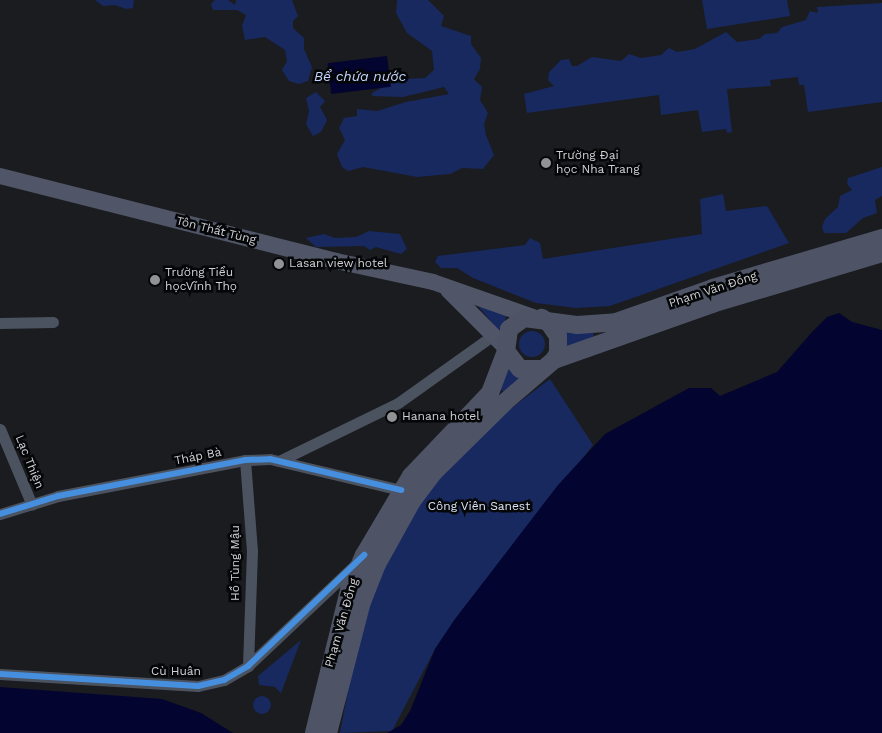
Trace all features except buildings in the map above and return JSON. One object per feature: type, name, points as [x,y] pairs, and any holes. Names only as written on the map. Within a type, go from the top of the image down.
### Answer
[{"type":"main road","name":"Tôn Thất Tùng","points":[[0,176],[336,261],[433,282],[538,318]]},
{"type":"main road","name":"Phạm Văn Đồng","points":[[314,733],[347,598],[364,555],[401,490],[485,399],[497,377],[501,345],[515,322],[538,318],[577,325],[616,322],[713,288],[882,238]]},
{"type":"main road","name":"Phạm Văn Đồng","points":[[501,345],[520,369],[548,364],[752,291],[882,253]]},
{"type":"main road","name":"Tôn Thất Tùng","points":[[433,282],[457,298],[501,345]]},
{"type":"main road","points":[[538,318],[549,322],[558,336],[558,353],[548,364]]},
{"type":"main road","points":[[484,422],[559,368],[612,342],[671,319]]},
{"type":"main road","name":"Phạm Văn Đồng","points":[[328,733],[362,602],[377,564],[424,484],[484,422],[548,364]]},
{"type":"street","points":[[0,323],[53,322]]},
{"type":"street","points":[[279,460],[398,403],[501,345]]},
{"type":"street","name":"Lạc Thiện","points":[[0,429],[32,505]]},
{"type":"street","name":"Tháp Bà","points":[[0,514],[58,496],[245,460],[279,460],[401,490]]},
{"type":"street","name":"Hồ Tùng Mậu","points":[[245,460],[252,551],[248,666]]},
{"type":"street","name":"Cù Huân","points":[[0,674],[198,686],[224,680],[248,666],[364,555]]},
{"type":"street","points":[[327,591],[340,587],[347,598]]},
{"type":"green space","points":[[95,0],[134,0],[133,8],[126,9],[115,5],[103,6]]},
{"type":"green space","points":[[215,0],[228,0],[235,5],[236,0],[292,0],[298,16],[293,21],[293,28],[304,38],[304,49],[312,67],[308,81],[299,84],[289,81],[282,70],[287,61],[285,50],[265,37],[245,40],[242,26],[246,15],[237,10],[213,10],[211,4]]},
{"type":"green space","points":[[397,0],[428,0],[444,16],[441,26],[471,36],[471,44],[481,58],[480,69],[474,79],[482,87],[480,100],[488,113],[484,124],[494,155],[483,169],[462,168],[450,174],[417,177],[363,167],[348,171],[342,167],[337,154],[345,140],[339,128],[344,118],[357,116],[357,109],[377,111],[406,102],[449,94],[444,87],[403,97],[372,96],[372,93],[389,84],[402,82],[403,79],[425,78],[434,70],[432,51],[407,33],[396,13]]},
{"type":"green space","points":[[702,0],[787,0],[790,16],[707,29]]},
{"type":"green space","points":[[882,3],[882,102],[808,112],[804,85],[799,85],[798,77],[770,80],[771,86],[727,89],[732,132],[727,133],[726,129],[702,132],[698,110],[661,115],[659,95],[527,113],[524,94],[554,86],[548,80],[549,72],[561,60],[569,59],[572,66],[577,66],[592,57],[621,61],[629,54],[641,58],[661,55],[669,48],[677,52],[695,49],[726,32],[737,42],[759,39],[765,34],[777,33],[782,27],[806,20],[810,11],[818,13],[817,7]]},
{"type":"green space","points":[[316,92],[325,101],[320,107],[327,120],[321,132],[313,136],[306,124],[309,111],[306,98]]},
{"type":"green space","points":[[882,167],[882,196],[875,200],[877,213],[863,218],[846,233],[824,233],[822,227],[825,219],[838,207],[840,196],[852,190],[847,184],[848,178]]},
{"type":"green space","points":[[723,194],[726,211],[767,206],[789,243],[610,306],[576,308],[536,303],[473,278],[457,268],[441,268],[435,262],[438,256],[525,245],[530,238],[540,243],[543,259],[702,234],[700,199]]},
{"type":"green space","points":[[369,231],[400,234],[407,249],[401,254],[376,247],[370,250],[364,246],[316,247],[306,238],[324,234],[335,238],[356,237]]},
{"type":"green space","points":[[478,306],[507,315],[502,329],[498,330]]},
{"type":"green space","points":[[532,331],[541,335],[545,344],[541,353],[532,357],[523,353],[519,344],[523,335]]},
{"type":"green space","points":[[566,331],[593,333],[594,336],[568,349],[564,347],[563,334]]},
{"type":"green space","points":[[509,368],[521,377],[504,392],[500,389]]},
{"type":"green space","name":"Công Viên Sanest","points":[[550,379],[593,445],[455,619],[435,649],[392,731],[340,733],[358,639],[382,568],[415,506],[443,472],[509,410]]},
{"type":"green space","points":[[301,640],[281,693],[275,687],[259,685],[258,676]]},
{"type":"green space","points":[[258,696],[266,696],[271,701],[269,712],[258,714],[253,709],[253,701]]},
{"type":"water","name":"Bể chứa nước","points":[[387,56],[391,87],[331,94],[327,63]]},
{"type":"water","points":[[839,313],[852,322],[882,330],[882,733],[387,733],[401,725],[410,711],[435,649],[455,619],[558,485],[605,434],[689,388],[711,388],[720,396],[777,372],[827,317]]},
{"type":"water","points":[[0,687],[162,699],[201,713],[233,733],[0,733]]},
{"type":"cycle path","points":[[0,514],[58,496],[245,460],[270,459],[401,490]]},
{"type":"cycle path","points":[[0,674],[198,686],[224,680],[248,666],[364,555]]},
{"type":"place","name":"Trường Đại học Nha Trang","points":[[546,163]]},
{"type":"place","name":"Lasan view hotel","points":[[279,264]]},
{"type":"place","name":"Trường Tiểu họcVĩnh Thọ","points":[[155,280]]},
{"type":"place","name":"Hanana hotel","points":[[392,417]]}]
